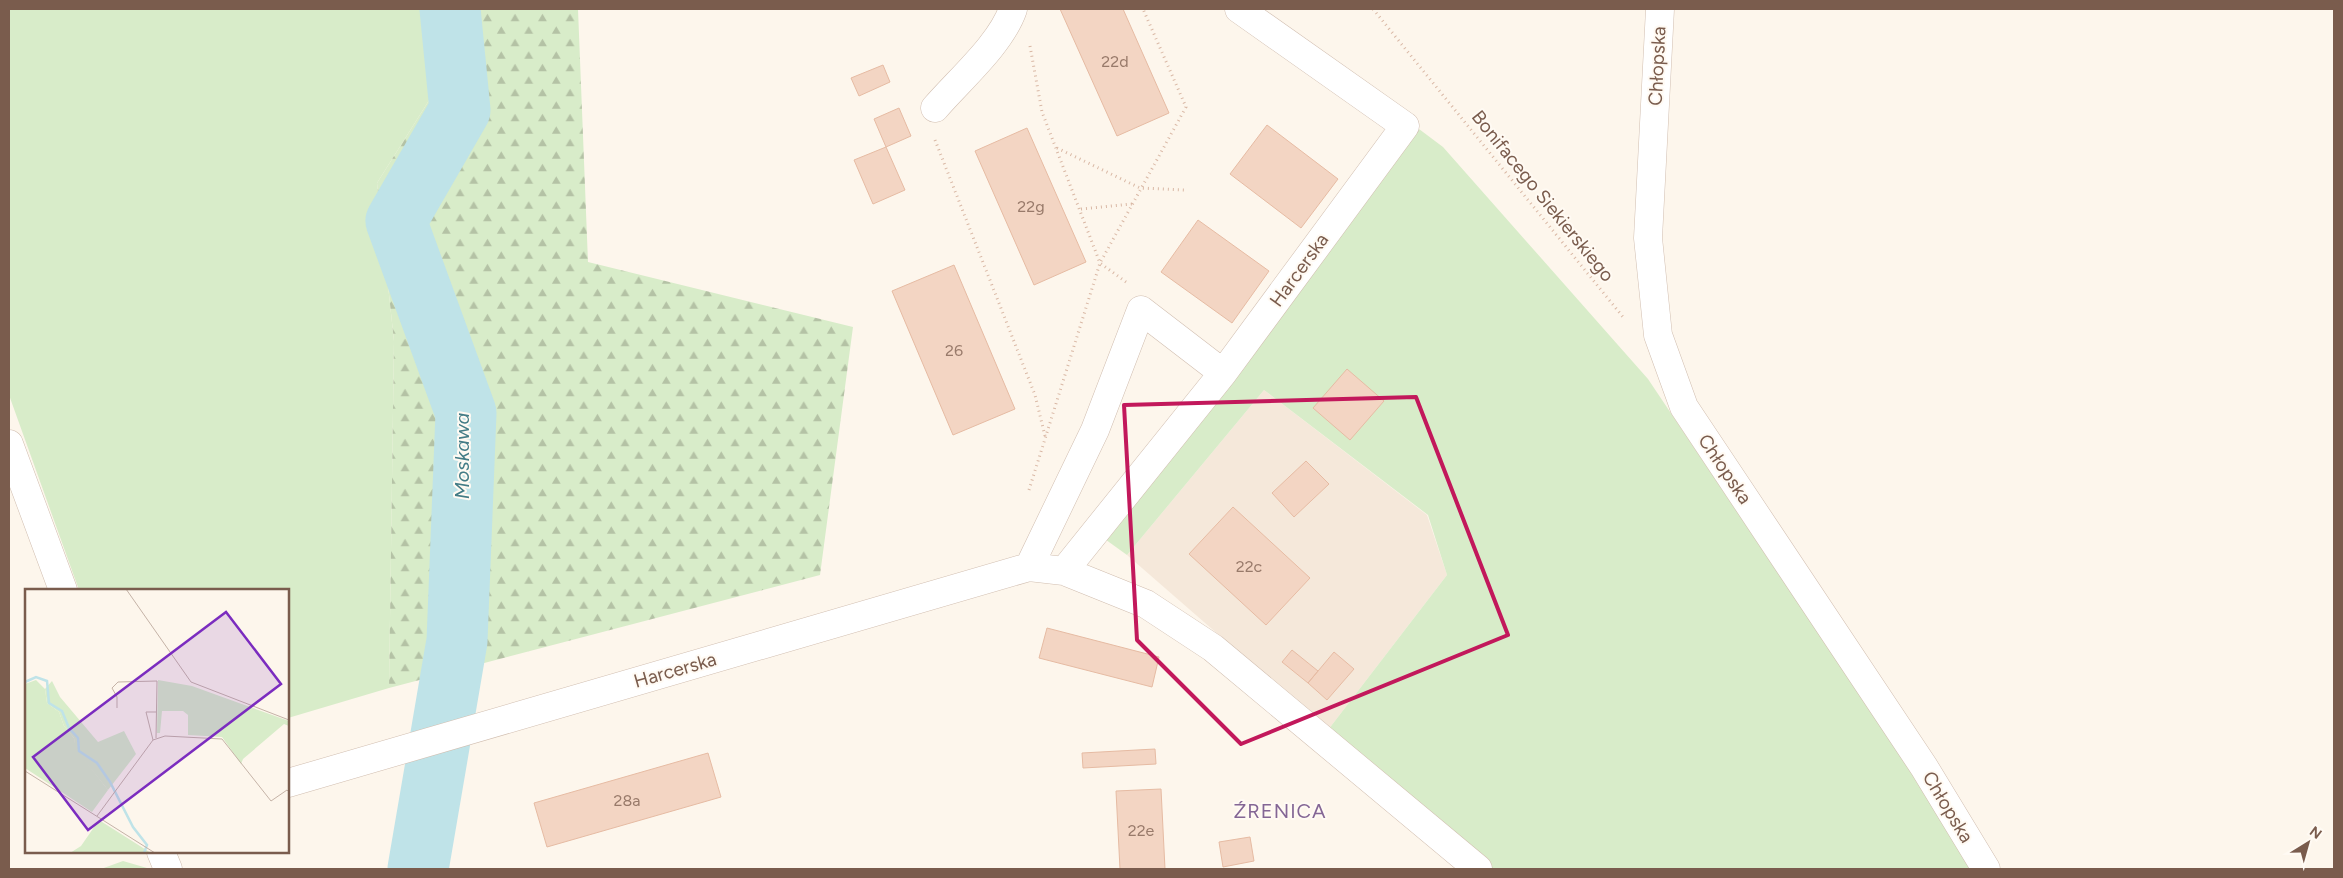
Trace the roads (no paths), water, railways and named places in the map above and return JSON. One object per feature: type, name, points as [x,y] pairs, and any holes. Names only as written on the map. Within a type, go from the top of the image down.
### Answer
[{"type":"street","points":[[935,108],[990,46],[1008,22],[1013,9]]},
{"type":"street","name":"Harcerska","points":[[1064,571],[1223,373],[1405,126],[1239,9]]},
{"type":"street","name":"Chłopska","points":[[1660,9],[1648,238],[1658,335],[1684,408],[1924,767],[1986,869]]},
{"type":"street","points":[[1029,567],[1095,430],[1141,310],[1223,373]]},
{"type":"street","points":[[9,444],[63,589]]},
{"type":"street","name":"Harcerska","points":[[289,783],[1029,567],[1064,571],[1146,604],[1213,648],[1478,869]]},
{"type":"street","points":[[161,853],[168,869]]},
{"type":"waterway","name":"Moskawa","points":[[418,869],[457,641],[466,413],[396,221],[460,110],[450,9]]},
{"type":"district","name":"ŹRENICA","points":[[1280,811]]}]
